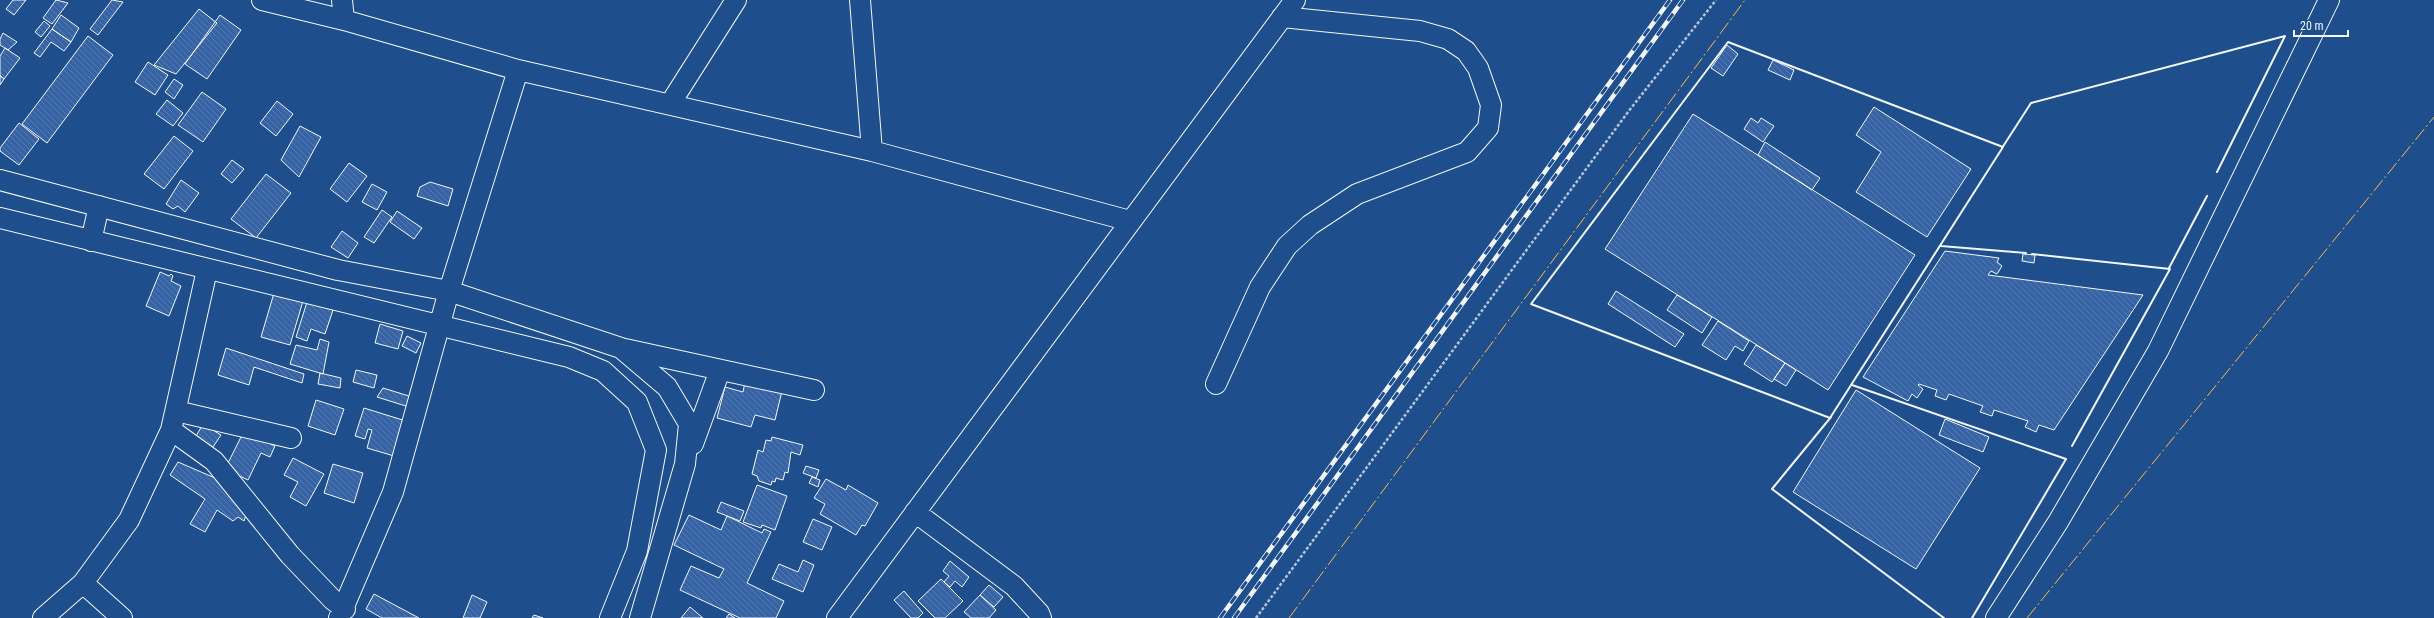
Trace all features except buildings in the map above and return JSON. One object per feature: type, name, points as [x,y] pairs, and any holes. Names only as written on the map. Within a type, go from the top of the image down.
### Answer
[{"type":"street","points":[[262,0],[308,6],[344,20],[518,70],[872,150],[1130,221]]},
{"type":"street","points":[[342,0],[344,20]]},
{"type":"street","points":[[670,104],[736,0]]},
{"type":"street","points":[[860,0],[872,150]]},
{"type":"street","points":[[837,618],[1295,0]]},
{"type":"street","points":[[1996,618],[2058,522],[2158,351],[2329,0]]},
{"type":"street","points":[[1216,384],[1260,287],[1287,246],[1310,225],[1357,194],[1467,152],[1488,128],[1491,105],[1478,68],[1466,51],[1448,38],[1420,32],[1282,17]]},
{"type":"street","points":[[342,614],[393,492],[449,291],[518,70]]},
{"type":"street","points":[[0,180],[338,270],[449,291],[621,348],[814,390]]},
{"type":"street","points":[[91,241],[99,206]]},
{"type":"street","points":[[0,218],[207,270],[569,357],[603,371],[637,402],[656,450],[636,551],[610,618]]},
{"type":"street","points":[[43,618],[83,583],[129,520],[174,420],[207,270]]},
{"type":"street","points":[[621,348],[667,387],[689,424],[685,464]]},
{"type":"street","points":[[640,618],[685,464],[720,370]]},
{"type":"street","points":[[174,420],[291,438]]},
{"type":"street","points":[[174,420],[214,461],[290,555],[333,600],[342,614]]},
{"type":"street","points":[[915,512],[1014,586],[1039,613],[1041,618]]},
{"type":"street","points":[[636,551],[658,558]]},
{"type":"street","points":[[83,583],[122,618]]},
{"type":"path","points":[[1256,618],[1628,112],[1716,0]]},
{"type":"railway","points":[[1220,618],[1670,0]]},
{"type":"railway","points":[[1234,618],[1683,0]]},
{"type":"wall","points":[[2002,148],[2031,103],[2285,36],[2217,172]]},
{"type":"wall","points":[[1728,42],[2003,147],[1830,418],[1531,304],[1728,42]]},
{"type":"wall","points":[[2169,268],[2207,196]]},
{"type":"wall","points":[[1941,246],[2026,253]]},
{"type":"wall","points":[[2032,254],[2170,269],[2072,446]]},
{"type":"wall","points":[[1852,385],[2066,459],[1972,618]]},
{"type":"wall","points":[[1831,417],[1772,489],[1944,618]]},
{"type":"power","points":[[1289,618],[1745,0]]},
{"type":"power","points":[[2027,618],[2434,117]]}]
